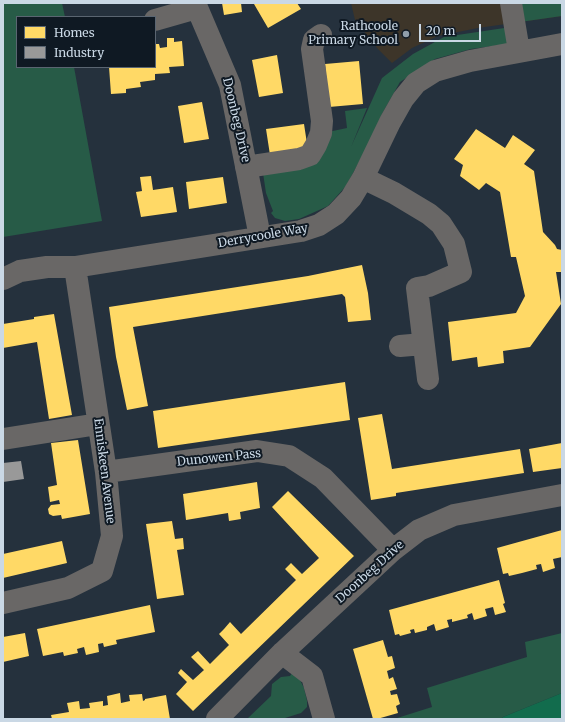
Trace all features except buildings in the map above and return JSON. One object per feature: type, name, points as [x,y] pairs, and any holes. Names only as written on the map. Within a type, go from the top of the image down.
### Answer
[{"type":"street","points":[[511,3],[519,52]]},
{"type":"street","points":[[156,20],[196,6]]},
{"type":"street","name":"Doonbeg Drive","points":[[196,6],[230,86],[260,237]]},
{"type":"street","points":[[246,167],[310,155],[316,145],[321,133],[322,121],[312,49],[314,40],[321,35]]},
{"type":"street","name":"Derrycoole Way","points":[[3,279],[25,270],[47,267],[75,267],[301,230],[320,225],[336,214],[351,198],[363,178],[393,116],[403,99],[416,83],[435,71],[470,60],[519,52],[562,48]]},
{"type":"street","points":[[363,178],[394,193],[429,214],[440,224],[454,244],[461,272],[430,286],[417,288],[428,379]]},
{"type":"street","name":"Enniskeen Avenue","points":[[3,603],[68,588],[102,571],[112,536],[106,472],[75,267]]},
{"type":"street","points":[[400,346],[423,344]]},
{"type":"street","points":[[3,439],[98,424]]},
{"type":"street","name":"Dunowen Pass","points":[[106,472],[257,451],[289,456],[323,478],[393,550]]},
{"type":"street","name":"Doonbeg Drive","points":[[217,719],[282,653],[393,550],[419,530],[454,515],[562,495]]},
{"type":"street","points":[[282,653],[312,676],[317,717]]},
{"type":"shaded area","name":"Rathcoole Primary School","points":[[351,3],[562,3],[562,16],[478,28],[438,36],[412,48],[392,63],[377,48],[355,20]]},
{"type":"green space","points":[[3,3],[62,3],[65,16],[16,16],[16,68],[74,68],[102,221],[3,237]]},
{"type":"green space","points":[[518,3],[562,3],[562,16],[520,22]]},
{"type":"green space","points":[[511,27],[508,44],[471,49],[435,59],[400,82],[383,112],[365,151],[346,186],[328,206],[299,219],[285,221],[275,218],[271,213],[273,211],[266,193],[263,173],[328,132],[347,128],[345,111],[367,108],[351,147],[382,78],[413,54],[444,37]]},
{"type":"green space","points":[[562,633],[562,693],[503,717],[502,719],[394,719],[432,707],[427,688],[527,657],[525,642]]},
{"type":"green space","points":[[292,673],[299,678],[304,688],[307,707],[301,713],[285,719],[247,719],[271,696],[272,684],[281,677],[290,676]]},
{"type":"green space","points":[[562,693],[562,719],[502,719],[503,717]]},
{"type":"place","name":"Rathcoole Primary School","points":[[406,34]]}]
